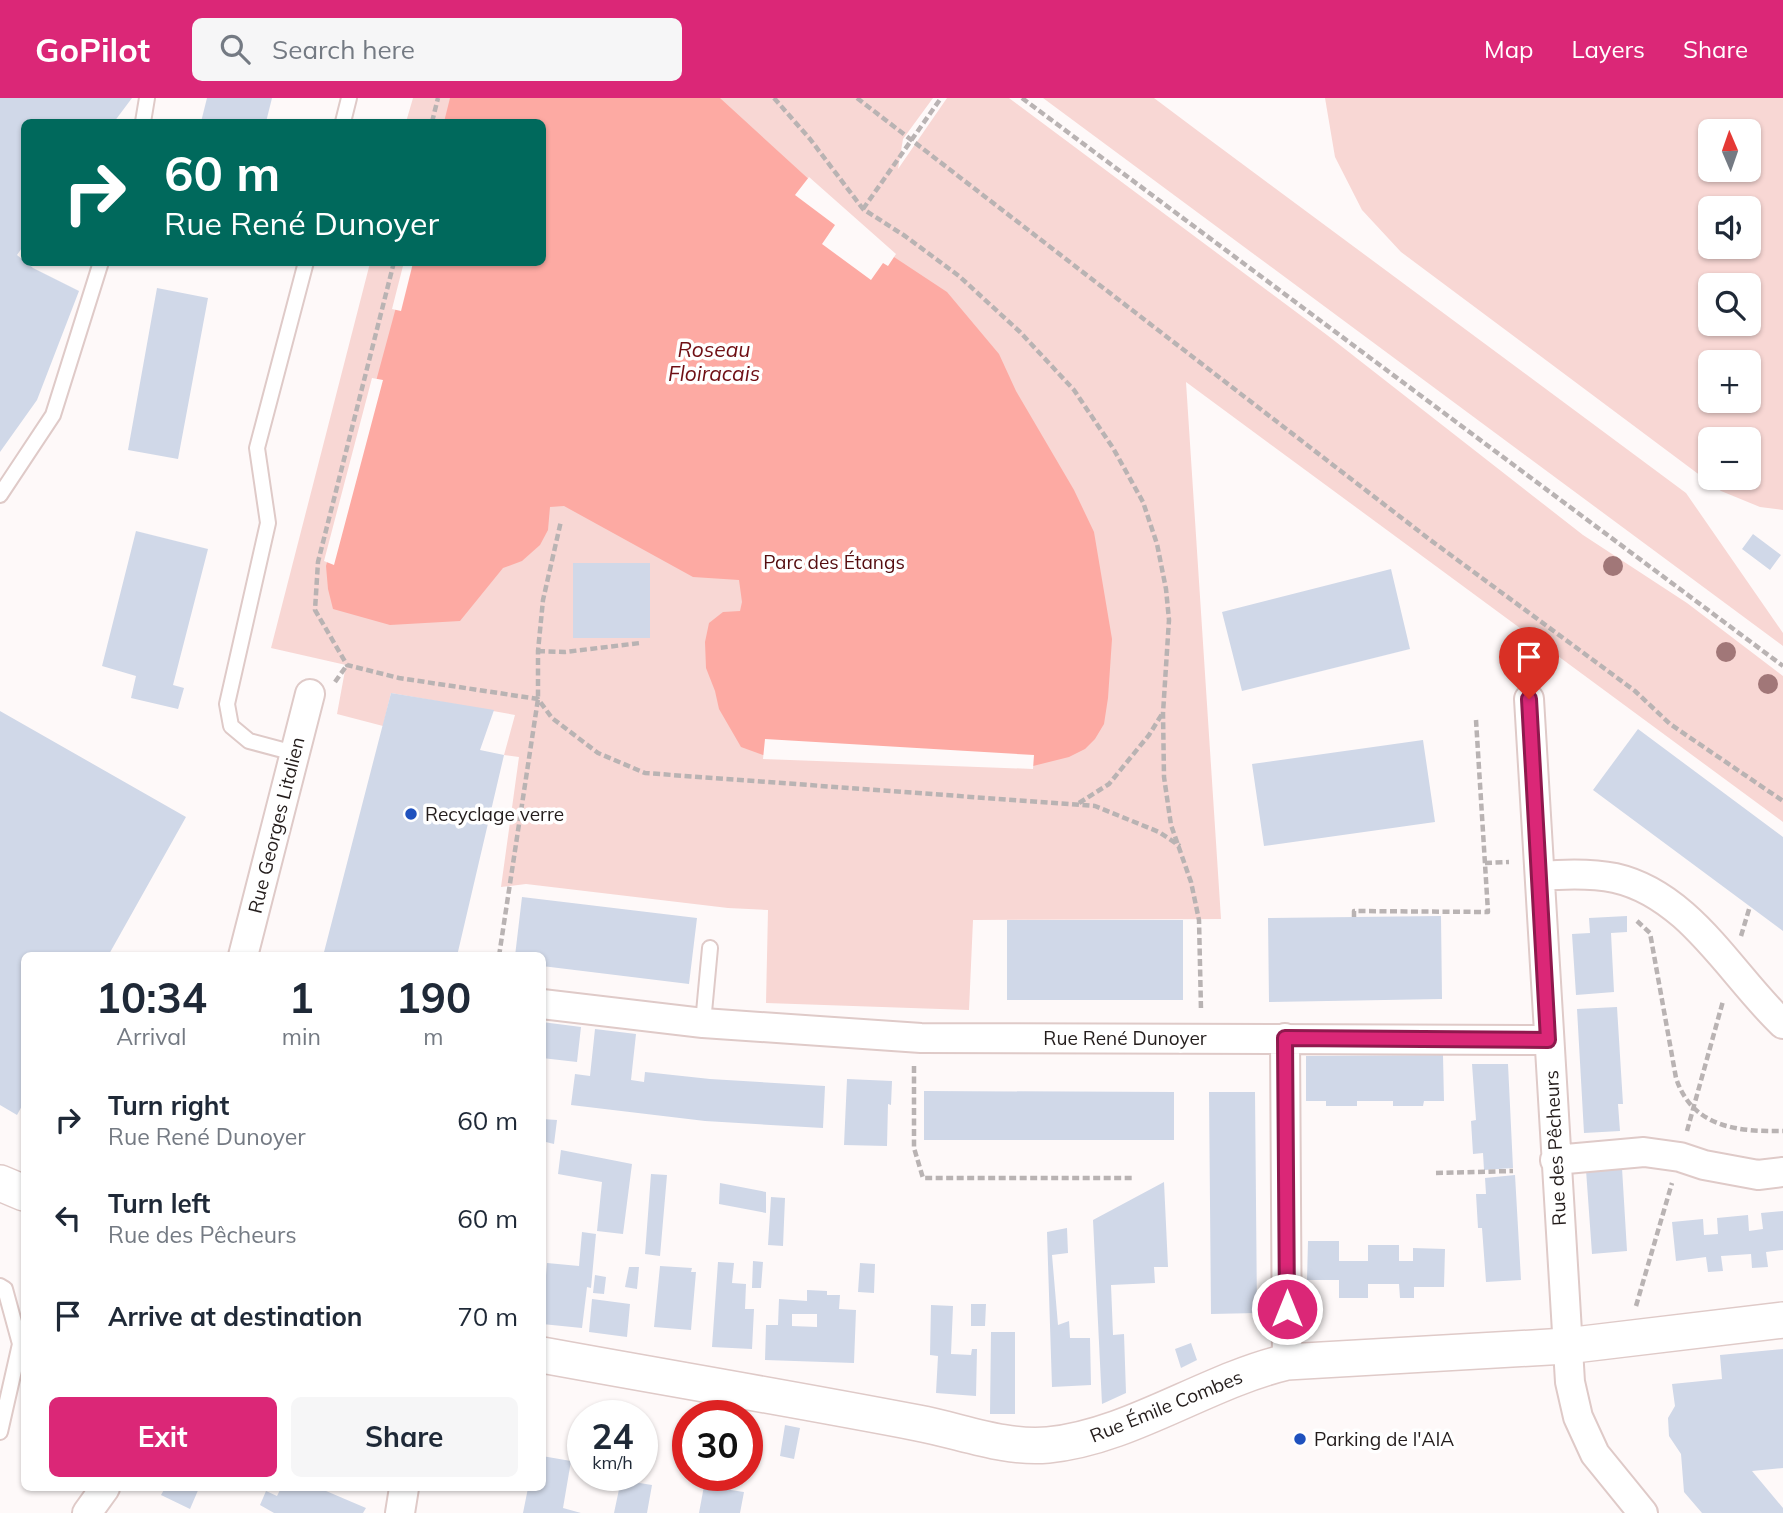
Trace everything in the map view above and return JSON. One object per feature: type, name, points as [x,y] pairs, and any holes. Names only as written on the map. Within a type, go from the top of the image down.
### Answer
[{"type":"street","name":"Rue Georges Litalien","points":[[244,952],[310,694]]},
{"type":"street","name":"Rue des Pêcheurs","points":[[1529,699],[1566,1346]]},
{"type":"street","points":[[1540,876],[1583,875],[1615,878],[1648,891],[1685,917],[1783,1024]]},
{"type":"street","name":"Rue René Dunoyer","points":[[546,1004],[703,1023],[914,1037],[1548,1040]]},
{"type":"street","points":[[1285,1038],[1287,1362]]},
{"type":"street","points":[[1555,1160],[1644,1152],[1680,1157],[1704,1165],[1758,1175],[1783,1172]]},
{"type":"street","points":[[0,1183],[21,1192]]},
{"type":"street","name":"Rue Émile Combes","points":[[546,1356],[920,1423],[1002,1443],[1046,1445],[1091,1438],[1218,1385],[1287,1362],[1566,1346],[1783,1320]]},
{"type":"street","points":[[1566,1346],[1578,1417],[1595,1454],[1643,1513]]},
{"type":"street","points":[[87,1513],[103,1491]]},
{"type":"street","points":[[400,1513],[404,1491]]},
{"type":"lane","points":[[144,119],[148,98]]},
{"type":"lane","points":[[344,119],[349,98]]},
{"type":"lane","points":[[0,495],[53,415],[100,266]]},
{"type":"lane","points":[[294,753],[249,741],[231,726],[227,704],[268,523],[257,448],[305,266]]},
{"type":"lane","points":[[703,1023],[710,948]]},
{"type":"lane","points":[[0,1286],[5,1289],[20,1344],[0,1432]]},
{"type":"path","points":[[433,119],[438,98]]},
{"type":"path","points":[[774,98],[810,139],[863,209],[959,276],[1020,332],[1074,390],[1113,448],[1143,502],[1157,544],[1166,589],[1169,650],[1163,713],[1164,777],[1171,825],[1191,882],[1199,920],[1202,1038]]},
{"type":"path","points":[[857,98],[1429,539],[1635,691],[1670,724],[1783,801]]},
{"type":"path","points":[[863,209],[941,98]]},
{"type":"path","points":[[1023,98],[1783,666]]},
{"type":"path","points":[[393,266],[317,562],[315,610],[346,665],[399,678],[538,699],[552,718],[598,753],[645,773],[1095,806],[1159,832],[1180,846]]},
{"type":"path","points":[[500,952],[538,699],[538,650],[543,600],[561,521]]},
{"type":"path","points":[[538,650],[565,652],[640,643]]},
{"type":"path","points":[[1078,804],[1109,785],[1163,713]]},
{"type":"path","points":[[1354,917],[1354,911],[1488,912],[1476,720]]},
{"type":"path","points":[[1636,886],[1625,912],[1650,933],[1681,1094],[1712,1121],[1727,1127],[1783,1131]]},
{"type":"path","points":[[914,1037],[914,1148],[923,1178],[1134,1178]]},
{"type":"path","points":[[1436,1172],[1513,1171]]},
{"type":"green space","name":"Parc des Étangs","points":[[413,98],[933,98],[903,139],[898,169],[947,98],[1009,98],[1327,335],[1583,535],[1687,603],[1783,676],[1783,822],[1186,382],[1221,919],[973,920],[969,1010],[766,1003],[768,910],[728,908],[526,884],[501,887],[519,757],[504,755],[515,715],[391,693],[383,726],[337,714],[346,665],[271,648],[369,266],[546,266],[546,119],[407,119]]},
{"type":"green space","points":[[1043,98],[1154,98],[1686,493],[1783,633],[1783,646]]},
{"type":"green space","points":[[1325,98],[1783,98],[1783,510],[1760,507],[1720,490],[1761,490],[1761,427],[1698,427],[1698,474],[1401,252],[1362,210],[1335,157]]},
{"type":"water","name":"Roseau Floiracais","points":[[450,98],[720,98],[894,257],[947,292],[999,354],[1016,391],[1074,490],[1094,532],[1112,639],[1104,724],[1095,739],[1085,749],[1069,757],[1033,766],[763,755],[741,747],[719,709],[706,668],[705,642],[709,623],[723,612],[740,611],[742,602],[739,580],[693,577],[564,506],[550,507],[548,530],[540,545],[522,561],[503,568],[460,621],[390,625],[333,609],[326,566],[407,266],[546,266],[546,119],[445,119]]},
{"type":"pier","points":[[809,177],[896,254],[888,266],[883,263],[871,280],[822,244],[835,225],[795,195]]},
{"type":"pier","points":[[403,266],[412,266],[401,311],[392,309]]},
{"type":"pier","points":[[372,378],[383,380],[334,565],[324,561]]},
{"type":"pier","points":[[765,739],[1034,755],[1033,769],[763,759]]},
{"type":"building","points":[[0,98],[132,98],[116,119],[21,119],[21,249],[17,255],[21,258],[21,266],[31,266],[79,291],[37,400],[0,452]]},
{"type":"building","points":[[207,98],[272,98],[267,119],[202,119]]},
{"type":"building","points":[[157,288],[208,298],[178,459],[128,450]]},
{"type":"building","points":[[136,531],[208,549],[173,685],[184,688],[178,709],[131,698],[136,676],[102,666]]},
{"type":"building","points":[[1753,534],[1781,555],[1770,570],[1742,549]]},
{"type":"building","points":[[573,563],[650,563],[650,638],[573,638]]},
{"type":"building","points":[[1391,569],[1410,649],[1242,691],[1222,612]]},
{"type":"building","name":"Recyclage verre","points":[[391,693],[494,710],[480,750],[504,755],[458,952],[324,952]]},
{"type":"building","points":[[0,711],[186,817],[110,952],[21,952],[21,1108],[17,1115],[0,1105]]},
{"type":"building","points":[[1638,729],[1783,837],[1783,931],[1593,790]]},
{"type":"building","points":[[1423,740],[1435,822],[1264,846],[1252,764]]},
{"type":"building","points":[[522,897],[697,918],[689,984],[546,966],[546,952],[515,952]]},
{"type":"building","points":[[1441,916],[1442,999],[1269,1002],[1268,918]]},
{"type":"building","points":[[1627,916],[1627,932],[1611,933],[1614,992],[1576,995],[1572,934],[1590,933],[1589,918]]},
{"type":"building","points":[[1007,920],[1183,920],[1183,1000],[1007,1000]]},
{"type":"building","points":[[1617,1007],[1623,1104],[1618,1104],[1620,1131],[1584,1133],[1577,1009]]},
{"type":"building","points":[[546,1023],[581,1027],[577,1062],[546,1058]]},
{"type":"building","points":[[595,1029],[636,1034],[631,1080],[644,1082],[645,1072],[825,1086],[823,1128],[705,1121],[571,1105],[575,1074],[590,1076]]},
{"type":"building","points":[[1443,1055],[1444,1101],[1424,1101],[1423,1106],[1393,1106],[1393,1101],[1357,1101],[1357,1106],[1326,1106],[1326,1101],[1306,1101],[1306,1056]]},
{"type":"building","points":[[1472,1064],[1508,1064],[1513,1168],[1484,1170],[1483,1153],[1473,1154],[1471,1121],[1476,1120]]},
{"type":"building","points":[[847,1079],[892,1081],[891,1105],[888,1104],[887,1146],[844,1145]]},
{"type":"building","points":[[924,1091],[1174,1092],[1174,1140],[924,1140]]},
{"type":"building","points":[[1209,1092],[1255,1092],[1257,1313],[1211,1314]]},
{"type":"building","points":[[546,1119],[557,1120],[554,1144],[546,1142]]},
{"type":"building","points":[[561,1150],[632,1164],[623,1234],[597,1231],[602,1182],[558,1174]]},
{"type":"building","points":[[1622,1168],[1627,1251],[1592,1254],[1586,1170]]},
{"type":"building","points":[[651,1174],[667,1175],[660,1256],[645,1254]]},
{"type":"building","points":[[1515,1175],[1521,1280],[1486,1282],[1482,1228],[1478,1228],[1476,1194],[1486,1194],[1485,1178]]},
{"type":"building","points":[[1164,1182],[1168,1267],[1154,1267],[1155,1283],[1111,1285],[1113,1335],[1124,1334],[1126,1393],[1102,1404],[1093,1220]]},
{"type":"building","points":[[720,1183],[766,1192],[766,1213],[719,1204]]},
{"type":"building","points":[[771,1197],[785,1198],[783,1246],[768,1245]]},
{"type":"building","points":[[1783,1211],[1783,1250],[1766,1252],[1768,1267],[1752,1268],[1751,1254],[1721,1256],[1723,1271],[1708,1272],[1706,1257],[1676,1261],[1672,1222],[1703,1219],[1704,1235],[1718,1234],[1717,1218],[1748,1215],[1749,1231],[1763,1229],[1761,1213]]},
{"type":"building","points":[[1067,1228],[1068,1253],[1052,1255],[1058,1325],[1069,1321],[1070,1338],[1090,1338],[1091,1385],[1052,1387],[1047,1232]]},
{"type":"building","points":[[582,1232],[596,1234],[591,1288],[587,1287],[582,1328],[546,1324],[547,1263],[579,1266]]},
{"type":"building","points":[[1308,1241],[1339,1241],[1339,1261],[1368,1261],[1368,1245],[1399,1245],[1399,1261],[1413,1261],[1413,1248],[1445,1249],[1444,1287],[1414,1287],[1414,1298],[1400,1298],[1399,1284],[1368,1284],[1368,1298],[1339,1298],[1339,1280],[1307,1280]]},
{"type":"building","points":[[753,1261],[763,1262],[761,1288],[752,1288]]},
{"type":"building","points":[[718,1262],[734,1263],[732,1283],[746,1284],[745,1309],[754,1309],[752,1349],[712,1347]]},
{"type":"building","points":[[860,1263],[875,1264],[874,1293],[858,1292]]},
{"type":"building","points":[[660,1266],[692,1268],[691,1272],[696,1272],[691,1330],[654,1327]]},
{"type":"building","points":[[629,1267],[639,1267],[637,1289],[625,1287]]},
{"type":"building","points":[[595,1275],[606,1277],[604,1294],[593,1293]]},
{"type":"building","points":[[807,1290],[827,1291],[827,1295],[840,1295],[839,1309],[856,1310],[854,1363],[765,1360],[766,1325],[778,1325],[779,1299],[807,1301]],"holes":[[[792,1314],[817,1314],[817,1327],[792,1326]]]},
{"type":"building","points":[[592,1299],[630,1304],[627,1337],[589,1332]]},
{"type":"building","points":[[971,1304],[986,1304],[985,1326],[971,1326]]},
{"type":"building","points":[[931,1305],[953,1306],[951,1354],[971,1355],[972,1349],[977,1349],[976,1396],[936,1393],[938,1356],[930,1355]]},
{"type":"building","points":[[991,1332],[1015,1332],[1015,1414],[990,1414]]},
{"type":"building","points":[[1191,1343],[1197,1360],[1181,1368],[1175,1349]]},
{"type":"building","points":[[1783,1349],[1783,1468],[1752,1471],[1783,1508],[1783,1513],[1702,1513],[1684,1492],[1681,1454],[1669,1436],[1668,1418],[1675,1406],[1672,1384],[1722,1379],[1720,1355]]},
{"type":"building","points":[[785,1425],[800,1428],[794,1459],[780,1456]]},
{"type":"building","points":[[546,1457],[567,1460],[563,1508],[581,1513],[523,1513],[527,1491],[546,1491]]},
{"type":"building","points":[[163,1491],[198,1491],[190,1509],[161,1495]]},
{"type":"building","points":[[266,1491],[277,1496],[280,1491],[326,1491],[366,1508],[363,1513],[274,1513],[260,1505]]},
{"type":"building","points":[[619,1491],[651,1491],[647,1513],[614,1513]]},
{"type":"building","points":[[703,1491],[744,1492],[740,1513],[699,1513]]},
{"type":"place","name":"Recyclage verre","points":[[411,814]]},
{"type":"place","name":"Parking de l'AIA","points":[[1300,1439]]},
{"type":"route","points":[[1287,1309],[1285,1038],[1548,1040],[1529,699]]}]
